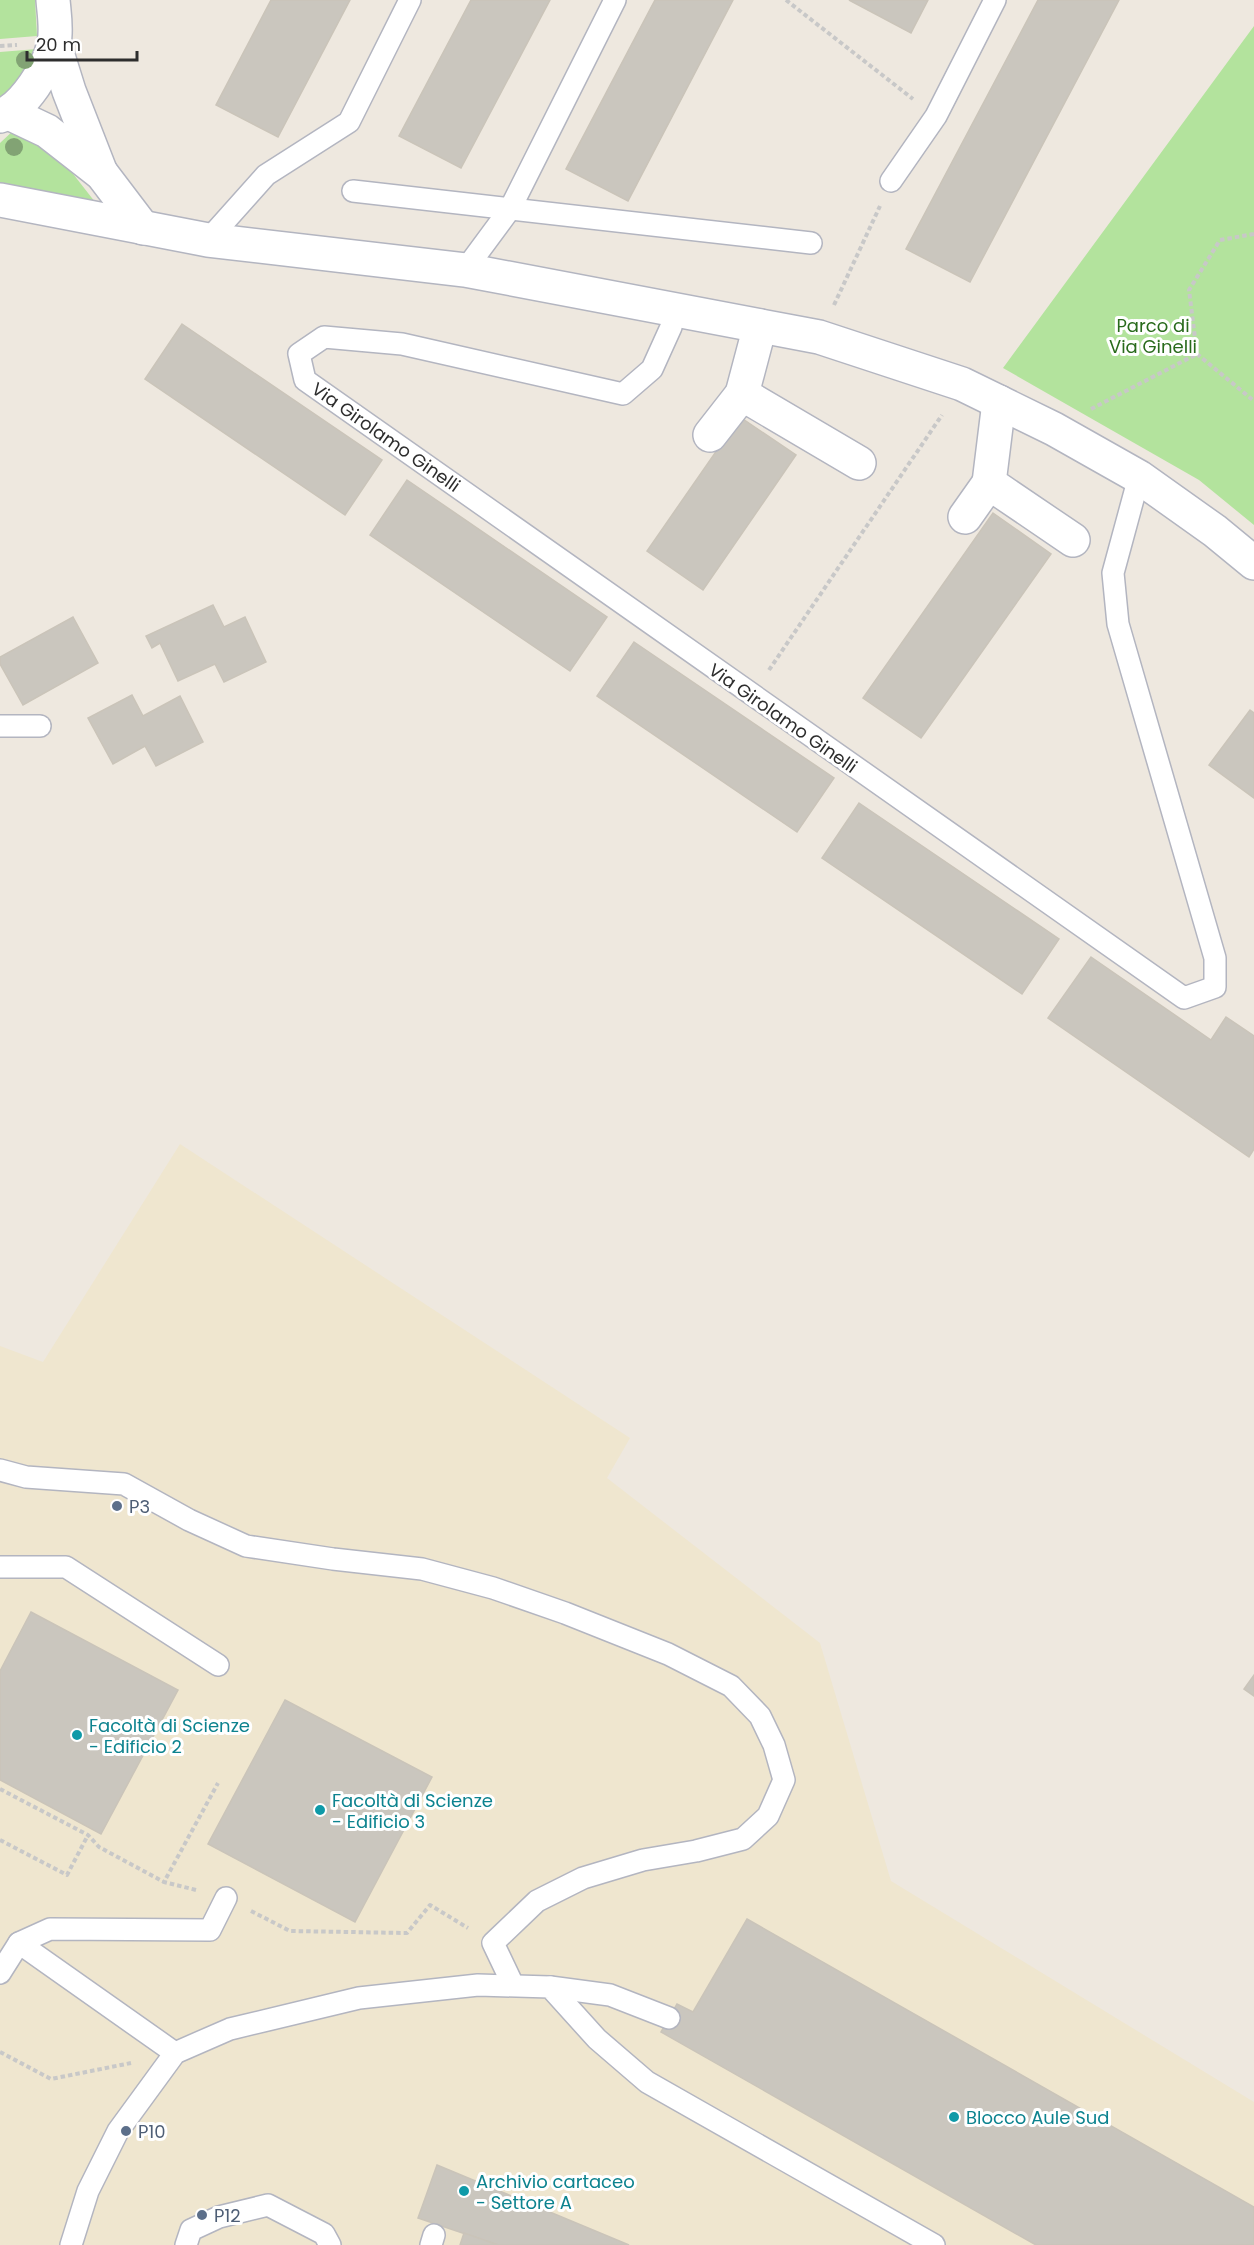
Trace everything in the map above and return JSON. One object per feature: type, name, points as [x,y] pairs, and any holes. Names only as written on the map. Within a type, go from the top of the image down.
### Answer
[{"type":"street","points":[[57,15],[36,86],[4,115],[47,131],[102,174],[143,228]]},
{"type":"street","points":[[57,15],[69,91],[102,174]]},
{"type":"street","points":[[0,200],[208,240],[465,270],[819,337],[962,384],[1054,429],[1138,477],[1215,531],[1254,563]]},
{"type":"street","points":[[710,435],[742,394],[760,326]]},
{"type":"street","points":[[742,394],[859,463]]},
{"type":"street","points":[[965,518],[989,483],[999,402]]},
{"type":"street","points":[[989,483],[1073,540]]},
{"type":"lane","points":[[208,240],[266,175],[349,122],[410,0]]},
{"type":"lane","points":[[465,270],[510,209],[615,0]]},
{"type":"lane","points":[[891,181],[936,116],[995,0]]},
{"type":"lane","points":[[353,191],[811,243]]},
{"type":"lane","name":"Via Girolamo Ginelli","points":[[675,309],[671,327],[652,369],[623,394],[402,344],[324,337],[299,354],[305,380],[1184,998],[1215,987],[1215,958],[1118,624],[1113,573],[1138,477]]},
{"type":"lane","points":[[0,726],[40,726]]},
{"type":"lane","points":[[0,1470],[26,1477],[124,1484],[189,1520],[246,1546],[422,1569],[493,1588],[565,1613],[668,1654],[731,1686],[760,1716],[776,1754],[783,1780],[768,1816],[743,1839],[696,1851],[643,1860],[583,1878],[537,1901],[493,1943],[513,1985]]},
{"type":"lane","points":[[0,1567],[66,1567],[218,1665]]},
{"type":"lane","points":[[0,1973],[19,1943],[50,1929],[210,1930],[226,1898]]},
{"type":"lane","points":[[19,1943],[176,2053]]},
{"type":"lane","points":[[70,2245],[88,2191],[118,2131],[176,2053],[230,2030],[359,1998],[478,1984],[550,1987],[610,1995],[669,2018]]},
{"type":"lane","points":[[550,1987],[597,2039],[647,2082],[934,2245]]},
{"type":"lane","points":[[186,2245],[191,2230],[219,2217],[268,2205],[324,2234],[330,2245]]},
{"type":"path","points":[[786,0],[936,116]]},
{"type":"path","points":[[819,337],[891,181]]},
{"type":"path","points":[[1254,234],[1220,240],[1189,290],[1197,354],[1254,401]]},
{"type":"path","points":[[1054,429],[1197,354]]},
{"type":"path","points":[[752,696],[962,384]]},
{"type":"path","points":[[164,1882],[218,1783]]},
{"type":"path","points":[[0,1789],[88,1835],[99,1846],[164,1882],[226,1898],[290,1931],[407,1932],[430,1905],[493,1943]]},
{"type":"path","points":[[0,1840],[67,1875],[88,1835]]},
{"type":"path","points":[[0,2052],[51,2079],[176,2053]]},
{"type":"shaded area","points":[[180,1144],[630,1438],[607,1478],[820,1643],[891,1881],[1254,2102],[1254,2245],[0,2245],[0,1346],[43,1362]]},
{"type":"green space","points":[[0,0],[35,0],[37,36],[0,39]]},
{"type":"green space","name":"Parco di Via Ginelli","points":[[1254,26],[1254,525],[1199,480],[1003,368]]},
{"type":"green space","points":[[37,49],[32,70],[0,100],[0,52]]},
{"type":"green space","points":[[15,129],[56,152],[95,202],[0,185],[0,143]]},
{"type":"building","points":[[271,0],[350,0],[278,137],[216,105]]},
{"type":"building","points":[[471,0],[550,0],[461,168],[399,136]]},
{"type":"building","points":[[655,0],[733,0],[628,201],[566,169]]},
{"type":"building","points":[[849,0],[928,0],[911,33]]},
{"type":"building","points":[[1038,0],[1119,0],[970,282],[906,249]]},
{"type":"building","points":[[182,324],[382,460],[345,515],[145,379]]},
{"type":"building","points":[[740,417],[796,455],[703,590],[647,551]]},
{"type":"building","points":[[407,480],[607,617],[570,671],[370,535]]},
{"type":"building","points":[[993,513],[1051,554],[921,738],[863,698]]},
{"type":"building","points":[[213,605],[224,627],[245,617],[266,662],[224,682],[215,664],[178,681],[160,643],[152,648],[146,636]]},
{"type":"building","points":[[73,617],[98,663],[23,705],[0,664],[0,657]]},
{"type":"building","points":[[634,642],[834,778],[797,832],[597,696]]},
{"type":"building","points":[[132,695],[143,716],[180,696],[203,742],[156,766],[145,746],[113,764],[88,718]]},
{"type":"building","points":[[1250,710],[1254,713],[1254,798],[1209,765]]},
{"type":"building","points":[[859,803],[1059,939],[1022,994],[822,858]]},
{"type":"building","points":[[1091,957],[1211,1040],[1226,1017],[1254,1036],[1254,1149],[1249,1157],[1048,1018]]},
{"type":"building","name":"Facoltà di Scienze - Edificio 2","points":[[31,1612],[178,1690],[101,1834],[0,1780],[0,1671]]},
{"type":"building","points":[[1254,1675],[1254,1696],[1244,1689]]},
{"type":"building","name":"Facoltà di Scienze - Edificio 3","points":[[285,1700],[432,1777],[355,1922],[208,1844]]},
{"type":"building","name":"Blocco Aule Sud","points":[[747,1919],[1254,2207],[1254,2245],[1036,2245],[661,2032],[677,2004],[693,2012]]},
{"type":"building","name":"Archivio cartaceo - Settore A","points":[[437,2165],[629,2245],[498,2245],[418,2218]]},
{"type":"building","points":[[464,2233],[498,2245],[460,2245]]},
{"type":"place","name":"P3","points":[[117,1506]]},
{"type":"place","name":"Facoltà di Scienze - Edificio 2","points":[[77,1735]]},
{"type":"place","name":"Facoltà di Scienze - Edificio 3","points":[[320,1810]]},
{"type":"place","name":"Blocco Aule Sud","points":[[954,2117]]},
{"type":"place","name":"P10","points":[[126,2131]]},
{"type":"place","name":"Archivio cartaceo - Settore A","points":[[464,2191]]},
{"type":"place","name":"P12","points":[[202,2215]]}]
